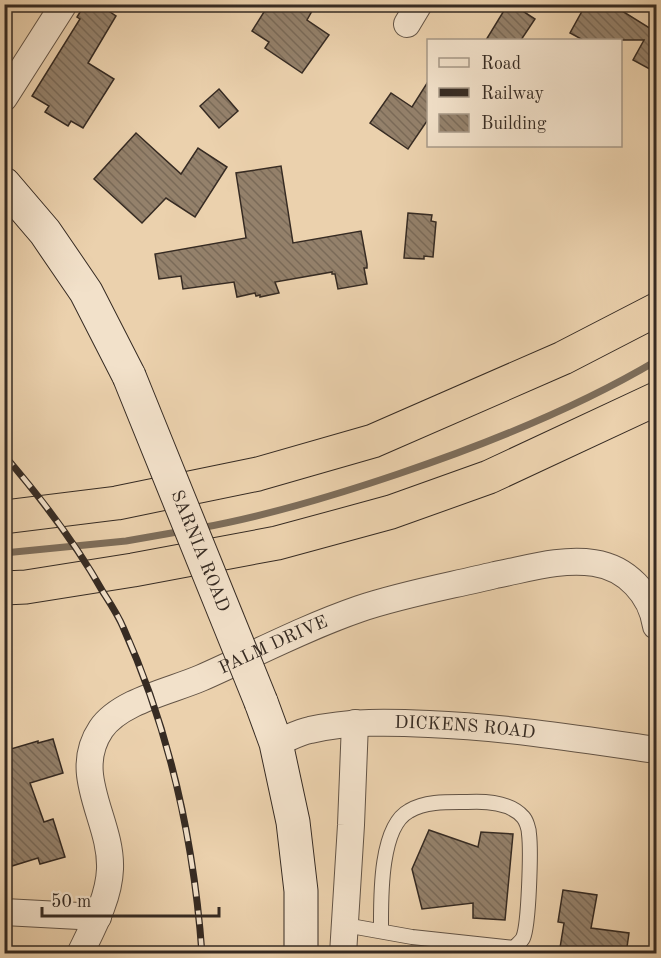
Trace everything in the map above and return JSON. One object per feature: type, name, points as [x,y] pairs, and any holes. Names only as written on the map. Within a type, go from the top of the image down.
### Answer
[{"type":"highway","points":[[4,517],[117,503],[258,474],[373,441],[563,358],[657,310]]},
{"type":"highway","points":[[4,588],[26,587],[133,570],[277,543],[391,512],[489,477],[657,399]]},
{"type":"main road","name":"SARNIA ROAD","points":[[4,184],[45,232],[86,292],[129,376],[261,702],[276,743],[293,822],[301,891],[301,954]]},
{"type":"street","points":[[4,98],[64,4]]},
{"type":"street","name":"PALM DRIVE","points":[[80,954],[98,917],[109,882],[111,867],[88,764],[91,748],[103,726],[125,708],[360,608],[438,588],[565,562],[595,563],[622,573],[641,589],[657,626]]},
{"type":"street","points":[[343,954],[355,723]]},
{"type":"street","name":"DICKENS ROAD","points":[[276,743],[309,730],[355,723],[466,726],[657,750]]},
{"type":"street","points":[[4,912],[98,917]]},
{"type":"lane","points":[[345,925],[381,931],[435,940],[514,948],[523,938],[528,913],[529,831],[523,817],[508,808],[486,801],[445,802],[420,806],[407,811],[398,819],[391,835],[385,860],[381,885],[381,931]]},
{"type":"building","points":[[85,4],[98,4],[116,16],[88,63],[114,79],[83,128],[71,121],[68,126],[45,112],[49,106],[32,96],[80,19],[77,17]]},
{"type":"building","points":[[269,4],[316,4],[307,20],[329,35],[302,73],[265,48],[269,42],[252,31]]},
{"type":"building","points":[[508,4],[512,4],[535,19],[522,39],[487,39]]},
{"type":"building","points":[[586,4],[611,4],[651,29],[657,19],[657,73],[633,60],[644,40],[581,39],[570,33]]},
{"type":"building","points":[[427,83],[427,121],[408,149],[370,123],[391,93],[412,107]]},
{"type":"building","points":[[219,89],[238,111],[219,128],[200,106]]},
{"type":"building","points":[[136,133],[181,174],[198,148],[227,167],[195,217],[166,198],[142,223],[94,179]]},
{"type":"building","points":[[281,166],[293,243],[361,231],[367,264],[367,268],[364,268],[367,284],[338,289],[335,274],[332,272],[275,282],[279,293],[260,297],[255,293],[237,297],[234,282],[183,289],[181,276],[159,279],[155,254],[246,238],[236,173]]},
{"type":"building","points":[[408,213],[432,215],[431,221],[436,222],[433,257],[404,258]]},
{"type":"building","points":[[53,739],[63,773],[30,783],[44,822],[53,819],[65,857],[40,864],[38,858],[12,866],[4,843],[4,751]]},
{"type":"building","points":[[429,830],[478,847],[481,832],[513,834],[505,920],[473,918],[473,903],[422,909],[412,869]]},
{"type":"building","points":[[563,890],[597,895],[591,928],[629,933],[626,954],[559,954],[564,923],[558,922]]},
{"type":"waterway","points":[[200,528],[250,518],[324,498],[464,450],[562,410],[656,361]]},
{"type":"waterway","points":[[4,553],[126,541],[183,531]]},
{"type":"railway","points":[[4,455],[44,504],[81,556],[119,618],[139,666],[166,746],[186,828],[202,954]]}]
